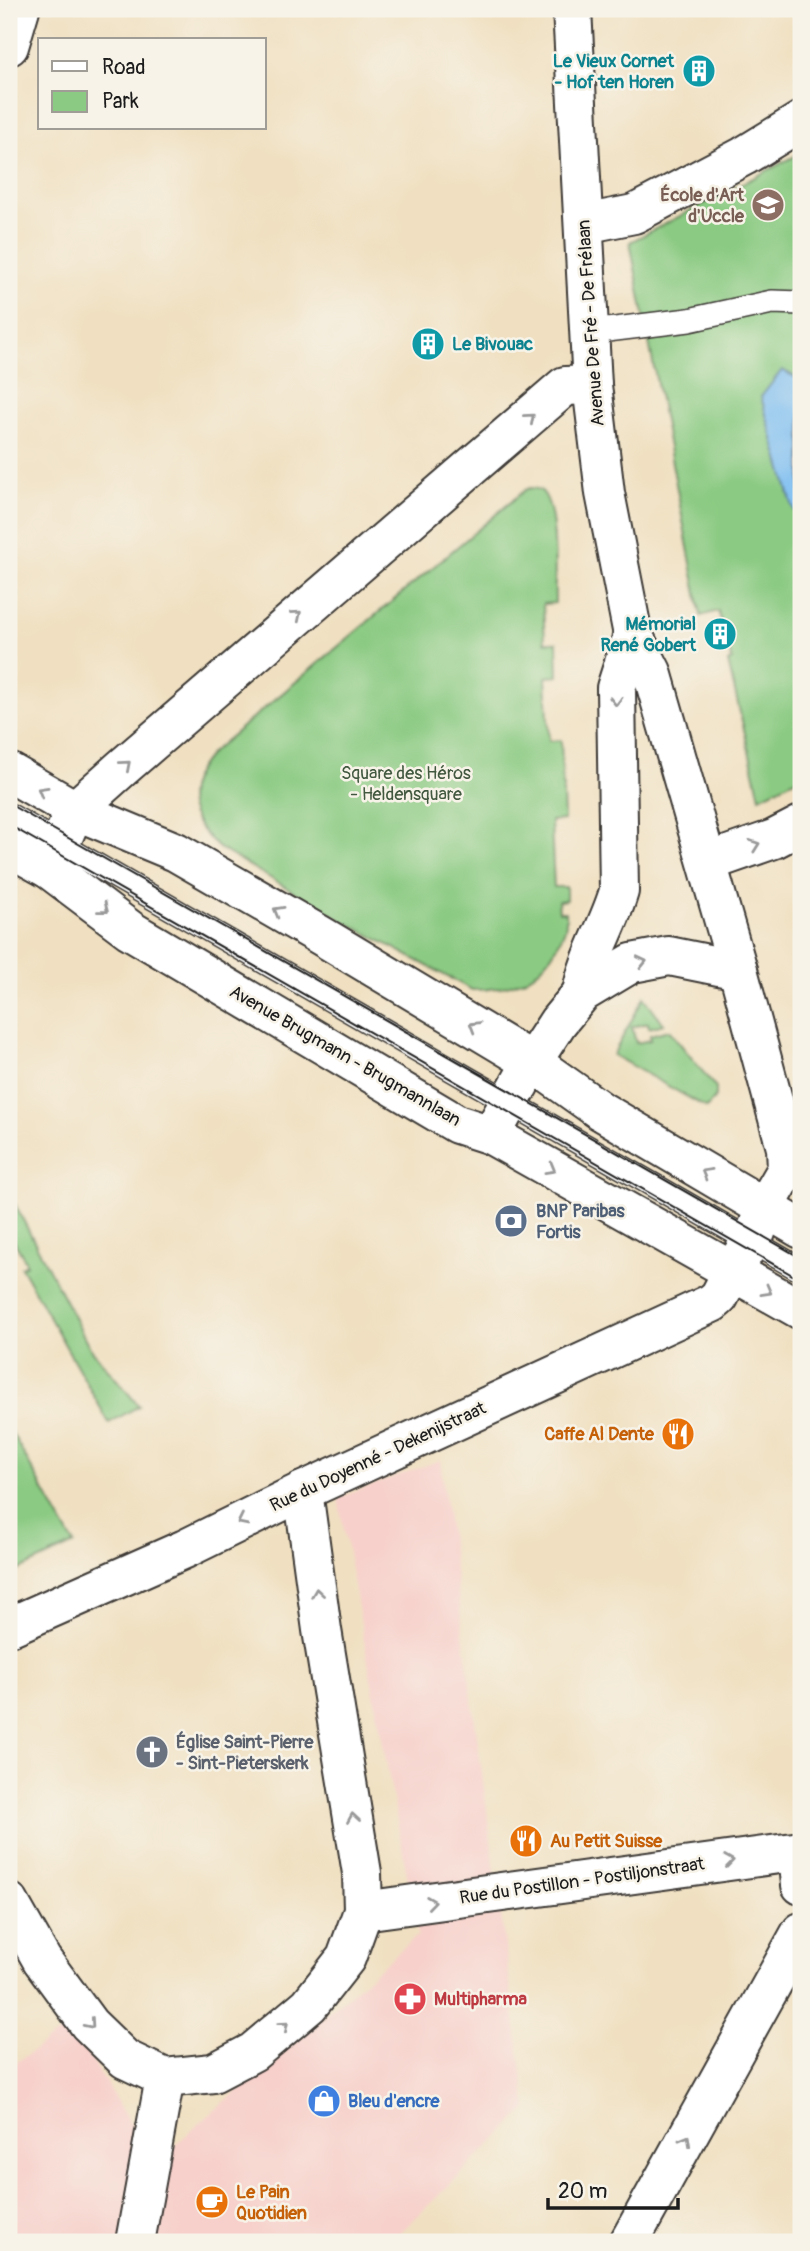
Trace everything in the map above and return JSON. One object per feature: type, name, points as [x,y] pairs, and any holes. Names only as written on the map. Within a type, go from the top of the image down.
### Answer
[{"type":"main road","points":[[9,46],[20,9]]},
{"type":"main road","name":"Avenue De Fré - De Frélaan","points":[[572,9],[592,385],[605,494],[633,635],[652,672],[708,862],[786,1148],[787,1169],[749,1240]]},
{"type":"main road","points":[[584,224],[634,214],[744,156],[801,121]]},
{"type":"main road","points":[[61,841],[274,634],[565,386],[592,385]]},
{"type":"main road","name":"Avenue De Fré - De Frélaan","points":[[582,993],[585,975],[612,914],[619,891],[616,688],[633,635]]},
{"type":"main road","name":"Avenue Brugmann - Brugmannlaan","points":[[9,772],[130,930],[457,1124],[491,1135],[749,1240],[801,1228]]},
{"type":"main road","points":[[708,862],[774,839],[801,825]]},
{"type":"main road","name":"Avenue Brugmann - Brugmannlaan","points":[[9,847],[61,841],[176,852],[532,1062],[601,1111],[749,1240],[801,1310]]},
{"type":"main road","name":"Avenue De Fré - De Frélaan","points":[[491,1135],[532,1062],[558,1022],[582,993],[632,964],[669,956],[738,970]]},
{"type":"main road","name":"Rue du Doyenné - Dekenijstraat","points":[[9,1627],[185,1549],[303,1491],[712,1303],[719,1297],[749,1240]]},
{"type":"main road","points":[[9,1902],[42,1960],[89,2024],[125,2059],[165,2078],[213,2073],[253,2052],[309,2005],[346,1958],[363,1911],[362,1873],[322,1630],[303,1491]]},
{"type":"main road","name":"Rue du Postillon - Postiljonstraat","points":[[363,1911],[800,1863]]},
{"type":"main road","points":[[629,2242],[801,1932]]},
{"type":"main road","points":[[135,2242],[165,2078]]},
{"type":"lane","points":[[591,332],[689,320],[772,302],[801,303]]},
{"type":"lane","points":[[9,815],[61,841],[801,1269]]},
{"type":"shaded area","points":[[440,1460],[527,2109],[391,2242],[9,2242],[9,2067],[71,2025],[154,2163],[418,1935],[338,1498]]},
{"type":"green space","points":[[801,153],[801,777],[760,797],[728,662],[732,660],[718,611],[701,616],[630,242]]},
{"type":"green space","name":"Square des Héros - Heldensquare","points":[[530,488],[538,489],[544,494],[553,531],[555,603],[543,604],[545,642],[557,642],[558,676],[546,677],[549,741],[561,740],[564,820],[551,821],[554,887],[566,887],[566,900],[558,901],[559,912],[566,912],[566,923],[549,959],[531,976],[497,988],[472,990],[345,922],[219,848],[193,814],[190,791],[200,766],[211,753]]},
{"type":"green space","points":[[644,997],[664,1024],[649,1028],[648,1023],[632,1027],[636,1043],[651,1040],[650,1035],[669,1030],[716,1088],[716,1096],[707,1108],[613,1055]]},
{"type":"green space","points":[[9,1193],[90,1348],[139,1406],[109,1423],[21,1267],[27,1264],[9,1232]]},
{"type":"green space","points":[[9,1428],[74,1544],[9,1575]]},
{"type":"water","points":[[782,370],[801,380],[801,520],[793,508],[761,397]]},
{"type":"tram line","points":[[9,804],[801,1258]]},
{"type":"tram line","points":[[9,825],[801,1280]]},
{"type":"place","name":"Le Vieux Cornet - Hof ten Horen","points":[[699,71]]},
{"type":"place","name":"École d'Art d'Uccle","points":[[768,205]]},
{"type":"place","name":"Le Bivouac","points":[[428,344]]},
{"type":"place","name":"Mémorial René Gobert","points":[[720,634]]},
{"type":"place","name":"BNP Paribas Fortis","points":[[511,1221]]},
{"type":"place","name":"Caffe Al Dente","points":[[678,1434]]},
{"type":"place","name":"Église Saint-Pierre - Sint-Pieterskerk","points":[[152,1752]]},
{"type":"place","name":"Au Petit Suisse","points":[[526,1841]]},
{"type":"place","name":"Multipharma","points":[[410,1999]]},
{"type":"place","name":"Bleu d'encre","points":[[324,2101]]},
{"type":"place","name":"Le Pain Quotidien","points":[[212,2202]]}]
